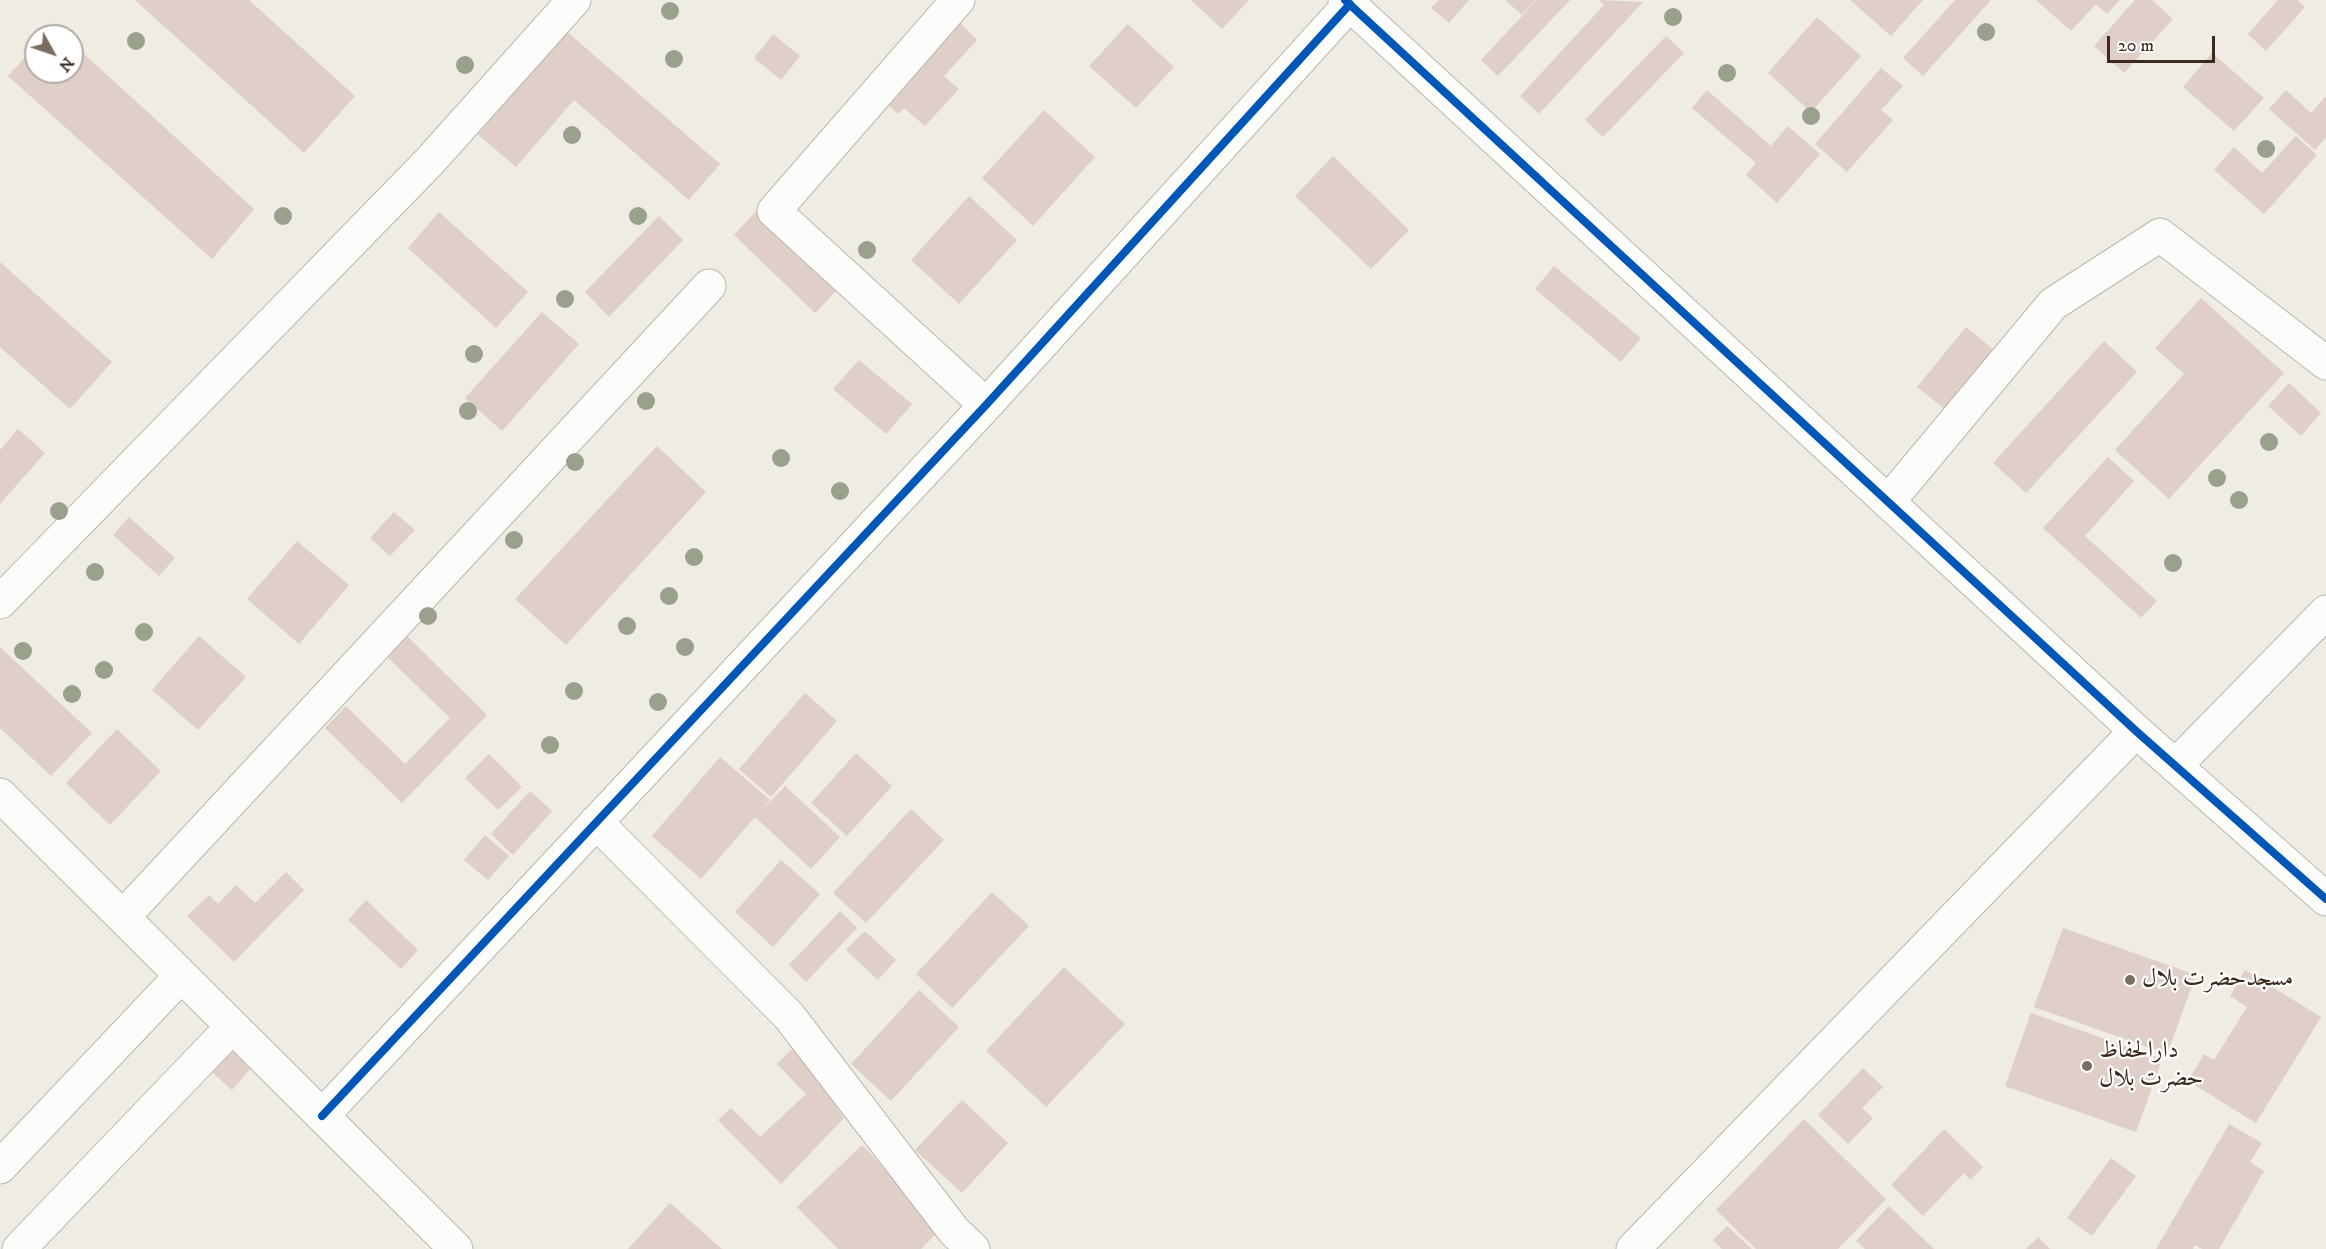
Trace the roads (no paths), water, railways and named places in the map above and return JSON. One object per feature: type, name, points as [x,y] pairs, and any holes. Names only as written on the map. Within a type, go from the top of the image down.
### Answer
[{"type":"street","points":[[0,602],[430,161],[574,0]]},
{"type":"street","points":[[958,0],[774,211],[986,405]]},
{"type":"street","points":[[322,1116],[986,405],[1348,2],[2136,731],[2326,899]]},
{"type":"street","points":[[1888,502],[2053,304],[2160,235],[2326,363]]},
{"type":"street","points":[[123,916],[709,286]]},
{"type":"street","points":[[2175,765],[2326,612]]},
{"type":"street","points":[[1633,1249],[2136,731]]},
{"type":"street","points":[[0,795],[456,1249]]},
{"type":"street","points":[[596,822],[789,1016],[954,1231],[973,1249]]},
{"type":"street","points":[[0,1167],[181,976]]},
{"type":"street","points":[[19,1249],[232,1027]]},
{"type":"place","name":"مسجدحضرت بلال","points":[[2130,980]]},
{"type":"place","name":"دارالحفاظ حضرت بلال","points":[[2087,1066]]}]
